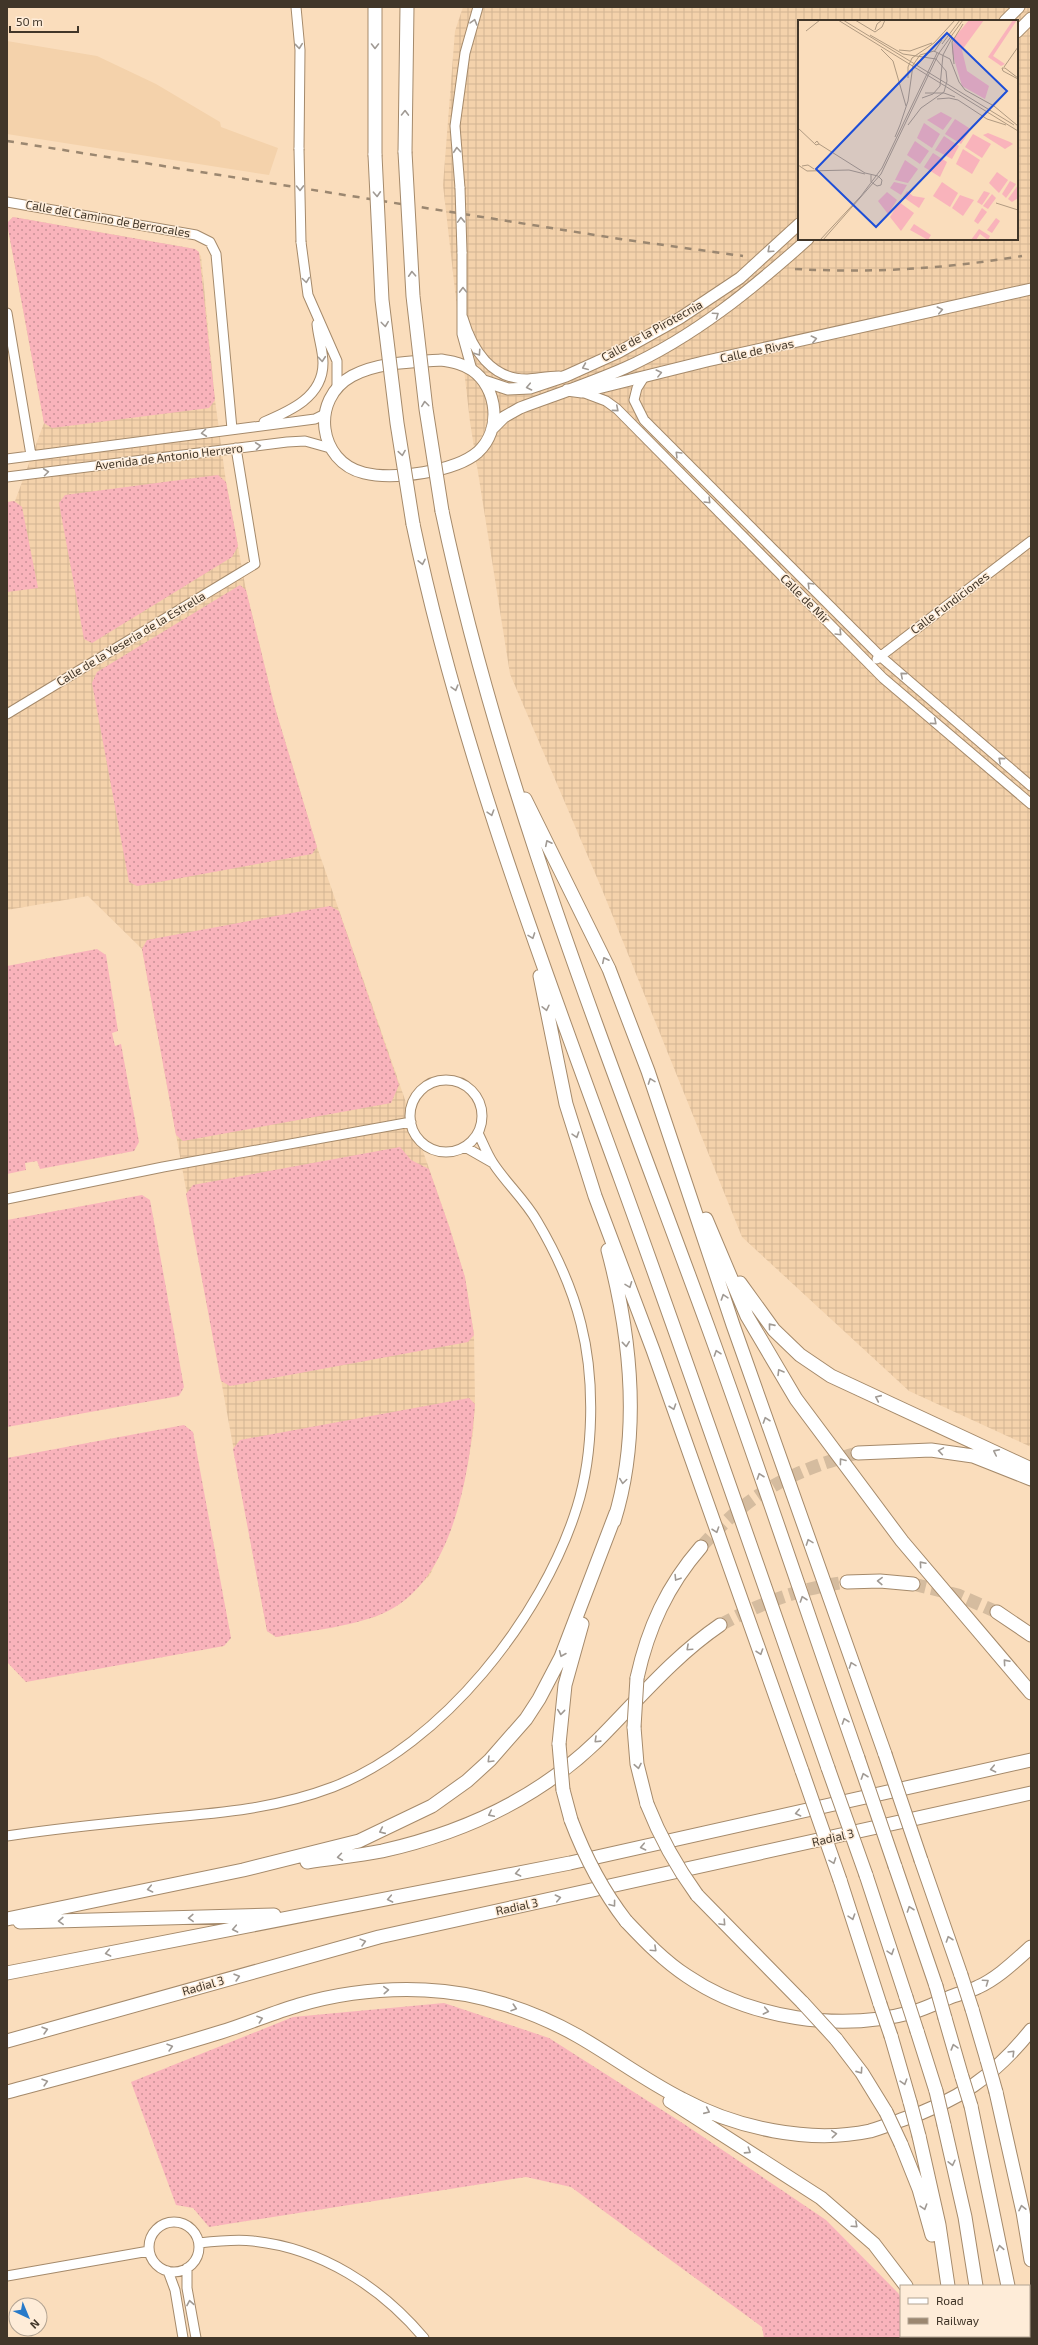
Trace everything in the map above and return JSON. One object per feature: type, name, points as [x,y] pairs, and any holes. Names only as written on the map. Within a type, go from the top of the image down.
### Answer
[{"type":"highway","points":[[375,7],[375,155],[382,300],[397,423],[414,524],[428,594],[484,792],[539,956],[680,1342],[866,1875],[906,1997],[936,2091],[965,2217],[976,2285]]},
{"type":"highway","points":[[407,7],[405,152],[413,296],[426,409],[442,511],[458,587],[476,655],[541,869],[708,1327],[936,1986],[971,2106],[1008,2285]]},
{"type":"highway","points":[[517,789],[530,803],[609,969],[665,1118],[746,1316],[796,1399],[902,1541],[1031,1693]]},
{"type":"highway","points":[[539,956],[540,983],[557,1051],[566,1104],[595,1196],[656,1358],[802,1771],[840,1880],[891,2036],[919,2136],[939,2225],[948,2285]]},
{"type":"highway","points":[[665,1118],[738,1340],[972,2009],[996,2092],[1023,2212],[1031,2260]]},
{"type":"highway","points":[[595,1196],[624,1322],[630,1400],[628,1449],[622,1492],[565,1685],[559,1744],[563,1790],[570,1820],[593,1874],[626,1922],[660,1955],[687,1976],[721,1995],[758,2010],[795,2017],[833,2021],[873,2019],[913,2012],[979,1987],[1031,1947]]},
{"type":"highway","points":[[707,1221],[734,1274],[751,1301],[774,1330],[800,1355],[831,1376],[856,1389],[971,1439],[1031,1469]]},
{"type":"highway","points":[[858,1453],[931,1450],[973,1456],[1031,1479]]},
{"type":"highway","points":[[7,1919],[243,1870],[359,1841],[432,1806],[467,1781],[490,1760],[526,1719],[561,1657],[616,1513]]},
{"type":"highway","points":[[701,1547],[682,1569],[656,1615],[644,1648],[637,1678],[634,1727],[637,1764],[647,1804],[659,1834],[675,1865],[697,1895],[803,2003],[836,2039],[862,2073],[886,2112],[919,2189],[930,2226],[944,2285]]},
{"type":"highway","points":[[847,1582],[880,1581],[913,1584]]},
{"type":"highway","points":[[997,1612],[1031,1635]]},
{"type":"highway","points":[[243,1870],[380,1851],[420,1842],[461,1827],[518,1800],[551,1780],[590,1746],[667,1668],[696,1641],[720,1625]]},
{"type":"highway","points":[[7,1973],[570,1863],[1031,1760]]},
{"type":"highway","name":"Radial 3","points":[[7,2041],[379,1937],[1031,1793]]},
{"type":"highway","points":[[7,1923],[314,1914]]},
{"type":"highway","points":[[7,2092],[223,2032],[299,2005],[354,1992],[427,1990],[469,1995],[535,2015],[577,2035],[682,2099],[728,2120],[785,2133],[822,2135],[869,2131],[936,2109],[972,2087],[996,2069],[1031,2030]]},
{"type":"highway","points":[[577,2035],[619,2069],[821,2198],[874,2244],[905,2285]]},
{"type":"main road","points":[[1006,20],[1019,7]]},
{"type":"main road","points":[[1018,31],[1031,18]]},
{"type":"main road","name":"Calle de la Pirotecnia","points":[[484,381],[508,389],[530,388],[566,376],[619,352],[698,307],[740,278],[798,225]]},
{"type":"main road","name":"Calle de la Pirotecnia","points":[[567,390],[625,368],[713,317],[752,289],[807,240]]},
{"type":"main road","name":"Calle de Rivas","points":[[492,428],[504,417],[520,408],[567,390],[582,392],[1031,289]]},
{"type":"main road","points":[[441,360],[459,363],[472,370],[484,381],[493,401],[492,428],[485,443],[467,459],[455,465],[392,477],[364,473],[350,469],[339,460],[325,438],[324,414],[328,401],[337,389],[351,377],[373,368],[404,362],[441,360]]},
{"type":"street","points":[[296,7],[300,50],[299,149],[301,242],[308,295],[317,320],[333,348],[337,361],[337,389]]},
{"type":"street","points":[[472,370],[462,334],[463,318],[460,188],[455,126],[465,53],[478,7]]},
{"type":"street","name":"Calle del Camino de Berrocales","points":[[7,202],[196,235],[210,242],[216,254],[232,429]]},
{"type":"street","points":[[7,313],[31,455]]},
{"type":"street","points":[[463,318],[475,349],[492,367],[516,377],[566,376]]},
{"type":"street","points":[[254,426],[291,410],[313,392],[318,382],[323,365],[317,320]]},
{"type":"street","name":"Calle de Mir","points":[[644,377],[637,388],[634,400],[644,420],[880,656],[1031,786]]},
{"type":"street","name":"Calle de Mir","points":[[582,392],[606,401],[617,409],[870,665],[1031,804]]},
{"type":"street","name":"Avenida de Antonio Herrero","points":[[7,458],[315,419],[324,414]]},
{"type":"street","name":"Avenida de Antonio Herrero","points":[[7,477],[236,448],[305,441],[330,448]]},
{"type":"street","name":"Calle de la Yeseria de la Estrella","points":[[7,714],[255,564],[236,448]]},
{"type":"street","name":"Calle Fundiciones","points":[[870,665],[1031,541]]},
{"type":"street","points":[[448,1080],[465,1085],[478,1098],[482,1115],[478,1133],[465,1147],[456,1151],[436,1151],[419,1140],[411,1122],[411,1109],[420,1091],[432,1083],[448,1080]]},
{"type":"street","points":[[7,1199],[163,1167],[411,1122]]},
{"type":"street","points":[[7,1836],[67,1827],[240,1811],[287,1801],[334,1787],[376,1766],[415,1740],[471,1685],[506,1644],[535,1601],[560,1555],[578,1505],[589,1449],[590,1380],[582,1326],[557,1259],[537,1220],[493,1163],[478,1133]]},
{"type":"street","points":[[465,1147],[493,1163]]},
{"type":"street","points":[[170,2222],[183,2223],[190,2228],[199,2243],[197,2257],[187,2268],[174,2272],[168,2271],[156,2264],[149,2251],[149,2242],[155,2230],[170,2222]]},
{"type":"street","points":[[199,2243],[254,2241],[293,2249],[331,2264],[376,2291],[404,2314],[424,2338]]},
{"type":"street","points":[[7,2276],[149,2251]]},
{"type":"street","points":[[187,2268],[187,2288],[196,2338]]},
{"type":"street","points":[[168,2271],[175,2290],[183,2338]]},
{"type":"shaded area","points":[[463,7],[1031,7],[1031,1447],[909,1391],[742,1237],[601,887],[510,674],[470,422],[443,185],[455,31]]},
{"type":"shaded area","points":[[7,41],[97,56],[156,84],[220,122],[221,127],[278,148],[269,175],[7,134]]},
{"type":"shaded area","points":[[13,217],[195,249],[201,256],[215,400],[226,482],[246,590],[275,708],[317,847],[449,1226],[465,1278],[474,1335],[475,1404],[473,1433],[464,1483],[450,1530],[430,1575],[402,1602],[375,1617],[276,1637],[267,1631],[142,949],[88,896],[7,910],[7,502],[15,501],[44,423],[7,223]]},
{"type":"shaded area","points":[[13,217],[195,249],[199,252],[215,400],[209,408],[52,428],[44,423],[7,223]]},
{"type":"shaded area","points":[[218,475],[226,482],[238,546],[232,557],[92,643],[84,639],[59,503],[65,495]]},
{"type":"shaded area","points":[[14,501],[22,507],[38,588],[7,592],[7,502]]},
{"type":"shaded area","points":[[240,585],[246,590],[275,708],[317,847],[312,854],[137,886],[129,882],[92,683],[97,672]]},
{"type":"shaded area","points":[[330,906],[339,911],[399,1085],[391,1103],[183,1141],[176,1135],[142,949],[147,940]]},
{"type":"shaded area","points":[[97,949],[106,955],[118,1031],[112,1033],[115,1046],[121,1044],[139,1142],[134,1151],[40,1169],[37,1161],[25,1163],[26,1170],[7,1174],[7,966]]},
{"type":"shaded area","points":[[400,1147],[411,1160],[429,1169],[465,1277],[474,1335],[468,1342],[230,1386],[221,1381],[186,1194],[193,1185]]},
{"type":"shaded area","points":[[142,1195],[150,1200],[184,1387],[179,1396],[7,1427],[7,1220]]},
{"type":"shaded area","points":[[469,1398],[475,1404],[469,1460],[463,1490],[454,1520],[443,1548],[429,1574],[410,1595],[388,1611],[362,1621],[276,1637],[267,1631],[233,1449],[240,1440]]},
{"type":"shaded area","points":[[184,1425],[193,1432],[231,1638],[224,1646],[26,1682],[7,1662],[7,1458]]},
{"type":"shaded area","points":[[444,2003],[549,2038],[684,2124],[826,2220],[898,2293],[900,2296],[900,2337],[922,2338],[764,2338],[762,2327],[571,2187],[526,2177],[209,2227],[193,2208],[176,2205],[131,2082],[293,2017]]},
{"type":"tunnel","points":[[701,1547],[736,1512],[772,1487],[811,1468],[858,1453]]},
{"type":"tunnel","points":[[720,1625],[766,1603],[812,1588],[847,1582]]},
{"type":"tunnel","points":[[913,1584],[958,1595],[997,1612]]},
{"type":"railway","points":[[7,141],[620,239],[743,256]]},
{"type":"railway","points":[[795,269],[909,269],[964,264],[1022,256]]}]
